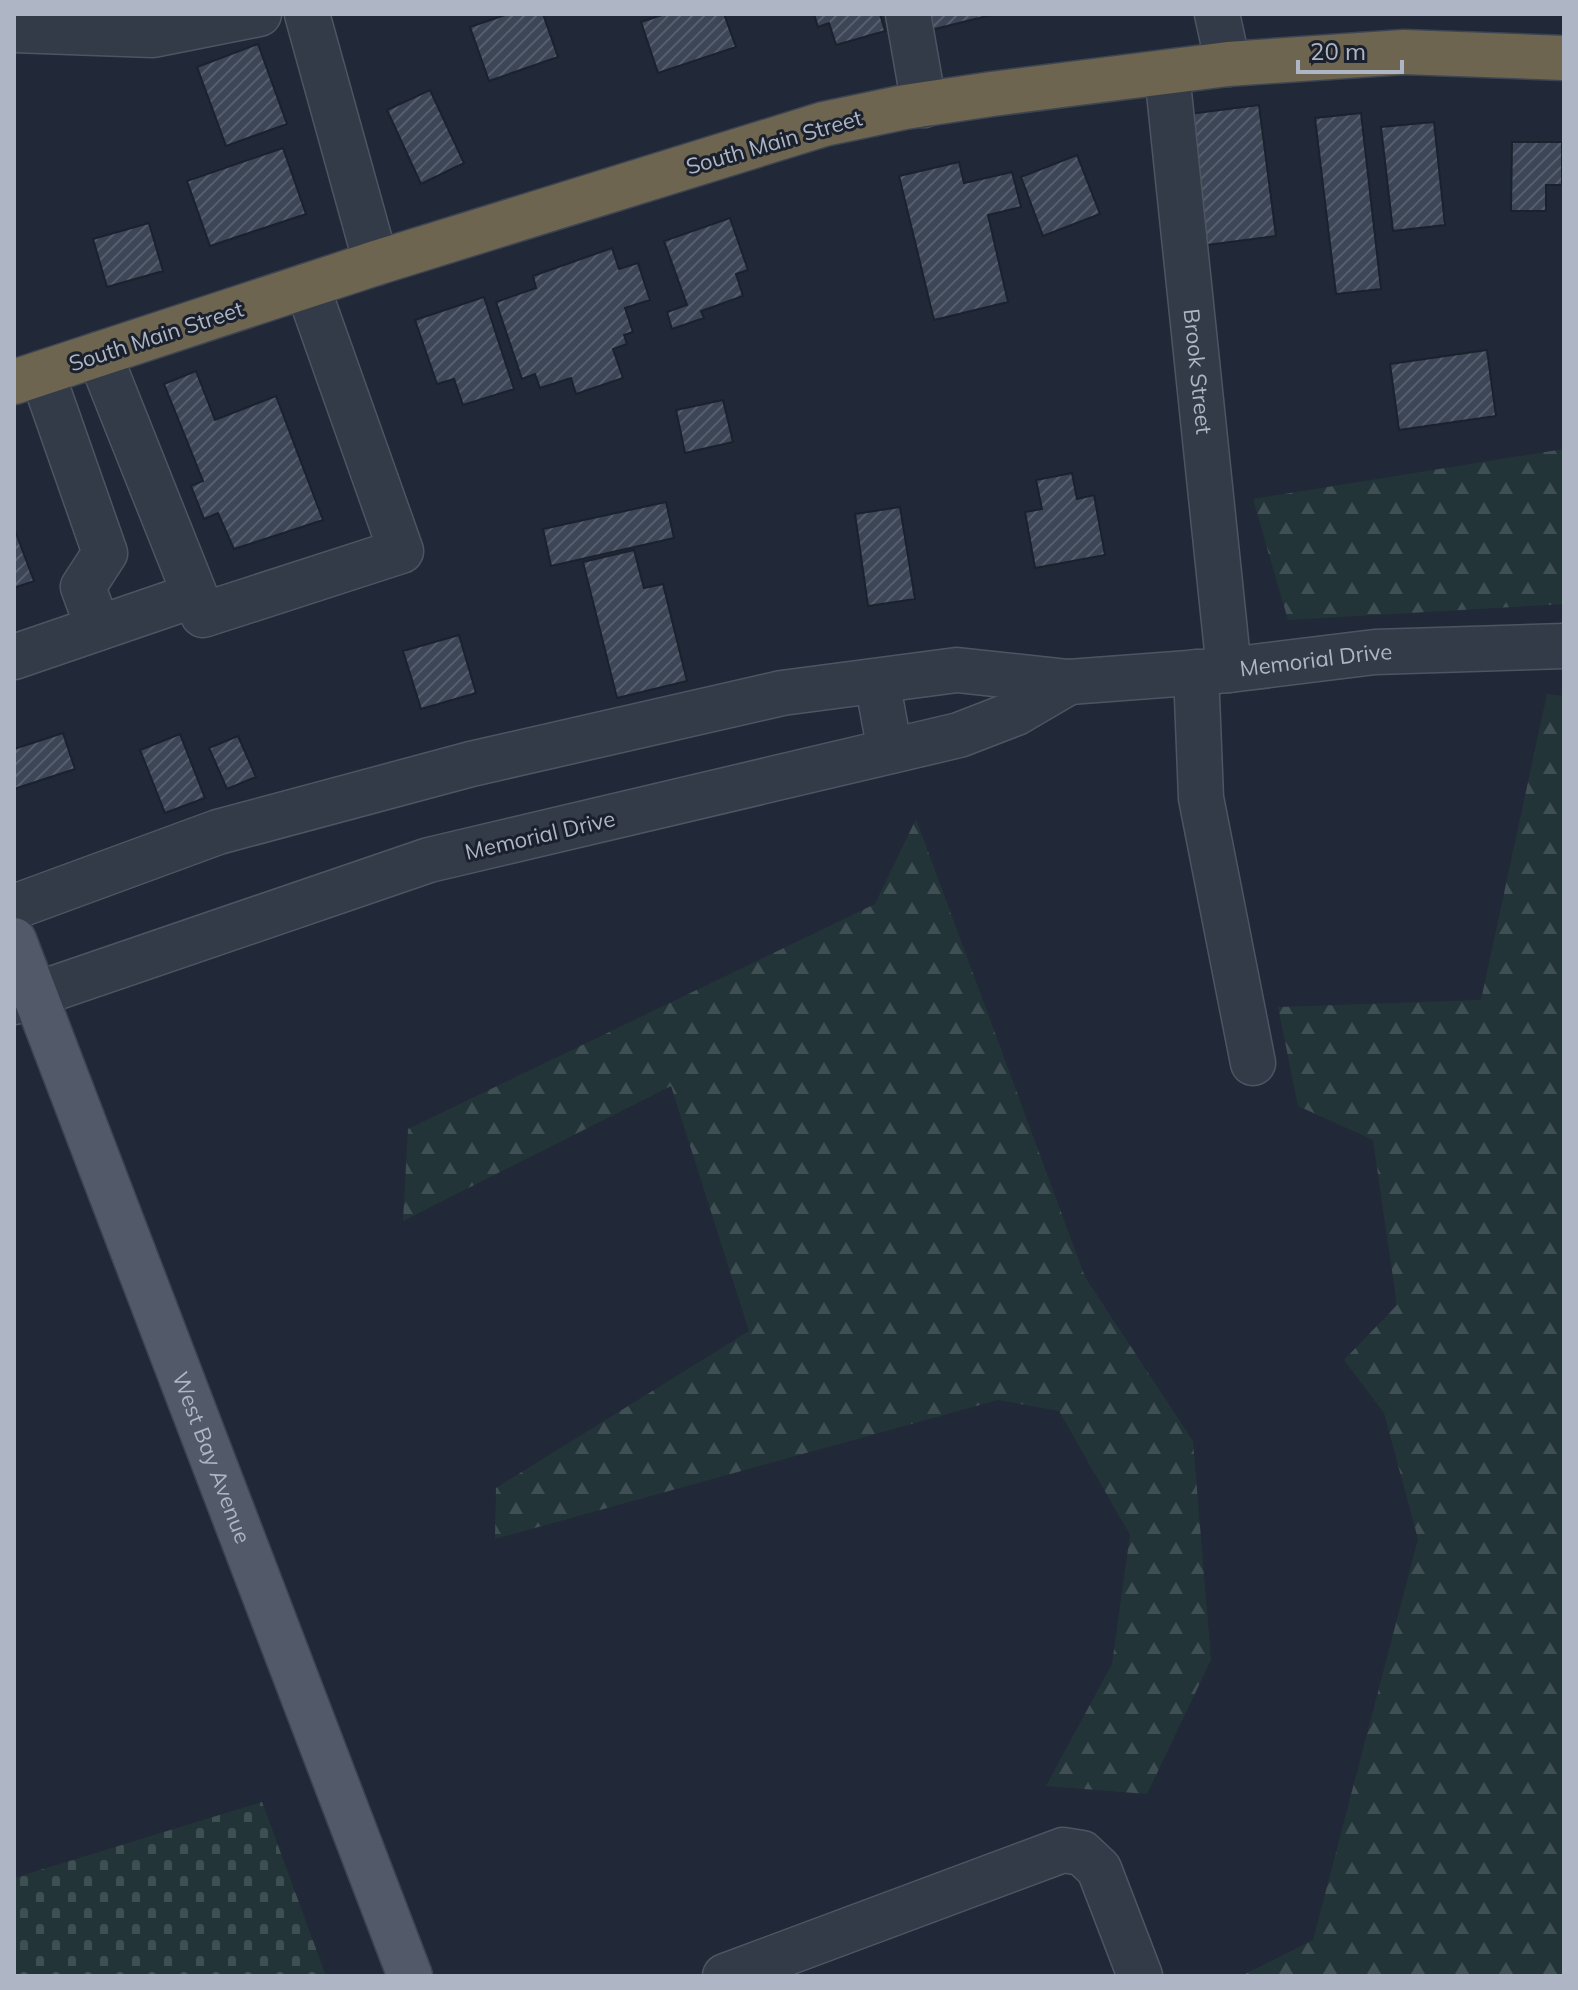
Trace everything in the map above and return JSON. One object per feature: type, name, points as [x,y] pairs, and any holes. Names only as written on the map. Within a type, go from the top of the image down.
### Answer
[{"type":"highway","name":"South Main Street","points":[[28,378],[376,263],[824,124],[992,94],[1228,64],[1404,52],[1564,58]]},
{"type":"main road","name":"West Bay Avenue","points":[[14,940],[23,998],[410,1976]]},
{"type":"street","points":[[14,30],[153,35],[259,14]]},
{"type":"street","points":[[307,14],[376,263]]},
{"type":"street","points":[[908,14],[924,105]]},
{"type":"street","points":[[1217,14],[1228,64]]},
{"type":"street","name":"Brook Street","points":[[1167,73],[1213,671],[1201,798],[1253,1063]]},
{"type":"street","points":[[99,354],[203,615],[401,551],[307,286]]},
{"type":"street","points":[[28,378],[105,553],[83,587],[98,628]]},
{"type":"street","points":[[14,657],[195,595]]},
{"type":"street","name":"Memorial Drive","points":[[14,907],[218,832],[471,764],[782,693],[957,670],[1069,682],[1213,671],[1375,652],[1564,646]]},
{"type":"street","points":[[877,681],[890,751]]},
{"type":"street","name":"Memorial Drive","points":[[23,998],[429,860],[959,735],[1016,713],[1069,682]]},
{"type":"street","points":[[725,1976],[1063,1850],[1082,1853],[1099,1869],[1140,1976]]},
{"type":"green space","points":[[1564,449],[1564,604],[1288,620],[1253,499]]},
{"type":"green space","points":[[1547,694],[1564,696],[1564,1976],[1241,1976],[1313,1940],[1418,1539],[1384,1413],[1344,1360],[1397,1305],[1373,1140],[1298,1106],[1278,1007],[1481,1000]]},
{"type":"green space","points":[[916,819],[1085,1277],[1193,1441],[1211,1660],[1147,1794],[1046,1786],[1112,1664],[1130,1535],[1059,1411],[998,1400],[495,1539],[496,1488],[749,1331],[671,1086],[403,1221],[408,1129],[875,904]]},
{"type":"green space","points":[[262,1802],[326,1976],[14,1976],[14,1878]]},
{"type":"building","points":[[508,14],[543,14],[558,57],[489,81],[470,27]]},
{"type":"building","points":[[665,14],[724,14],[736,47],[658,73],[641,22]]},
{"type":"building","points":[[814,14],[880,14],[885,31],[836,45],[829,23],[818,27]]},
{"type":"building","points":[[914,14],[995,14],[919,33]]},
{"type":"building","points":[[258,44],[287,124],[226,146],[197,67]]},
{"type":"building","points":[[430,90],[464,163],[421,184],[387,110]]},
{"type":"building","points":[[1259,105],[1276,236],[1207,245],[1189,114]]},
{"type":"building","points":[[1361,113],[1381,289],[1336,294],[1315,118]]},
{"type":"building","points":[[1434,122],[1445,225],[1393,231],[1381,127]]},
{"type":"building","points":[[1512,142],[1562,142],[1562,185],[1546,185],[1546,211],[1511,211]]},
{"type":"building","points":[[283,148],[306,214],[210,246],[187,181]]},
{"type":"building","points":[[1077,155],[1100,214],[1043,236],[1021,177]]},
{"type":"building","points":[[959,162],[964,183],[1012,172],[1021,207],[988,215],[1008,302],[934,320],[899,176]]},
{"type":"building","points":[[730,218],[748,270],[736,274],[743,296],[701,311],[704,318],[672,329],[667,312],[687,305],[664,241]]},
{"type":"building","points":[[149,223],[163,271],[107,287],[93,239]]},
{"type":"building","points":[[612,248],[619,269],[638,263],[650,300],[625,308],[633,332],[624,335],[627,344],[613,349],[623,378],[576,394],[571,378],[540,388],[535,374],[522,379],[496,302],[536,288],[533,276]]},
{"type":"building","points":[[484,297],[514,389],[463,405],[454,379],[437,384],[415,320]]},
{"type":"building","points":[[1487,350],[1496,416],[1399,430],[1390,364]]},
{"type":"building","points":[[196,371],[215,420],[276,396],[323,520],[234,549],[218,513],[204,519],[191,486],[203,481],[164,384]]},
{"type":"building","points":[[723,400],[733,442],[685,453],[676,410]]},
{"type":"building","points":[[1072,473],[1077,499],[1094,495],[1105,555],[1035,568],[1025,512],[1042,509],[1036,480]]},
{"type":"building","points":[[666,502],[674,538],[551,566],[543,529]]},
{"type":"building","points":[[900,507],[915,599],[868,606],[855,514]]},
{"type":"building","points":[[14,528],[34,581],[14,588]]},
{"type":"building","points":[[634,550],[644,588],[663,584],[687,681],[617,698],[583,562]]},
{"type":"building","points":[[459,635],[476,693],[421,709],[403,651]]},
{"type":"building","points":[[63,733],[75,769],[14,789],[14,749]]},
{"type":"building","points":[[180,734],[205,798],[165,813],[140,750]]},
{"type":"building","points":[[238,736],[256,777],[227,789],[209,748]]}]
